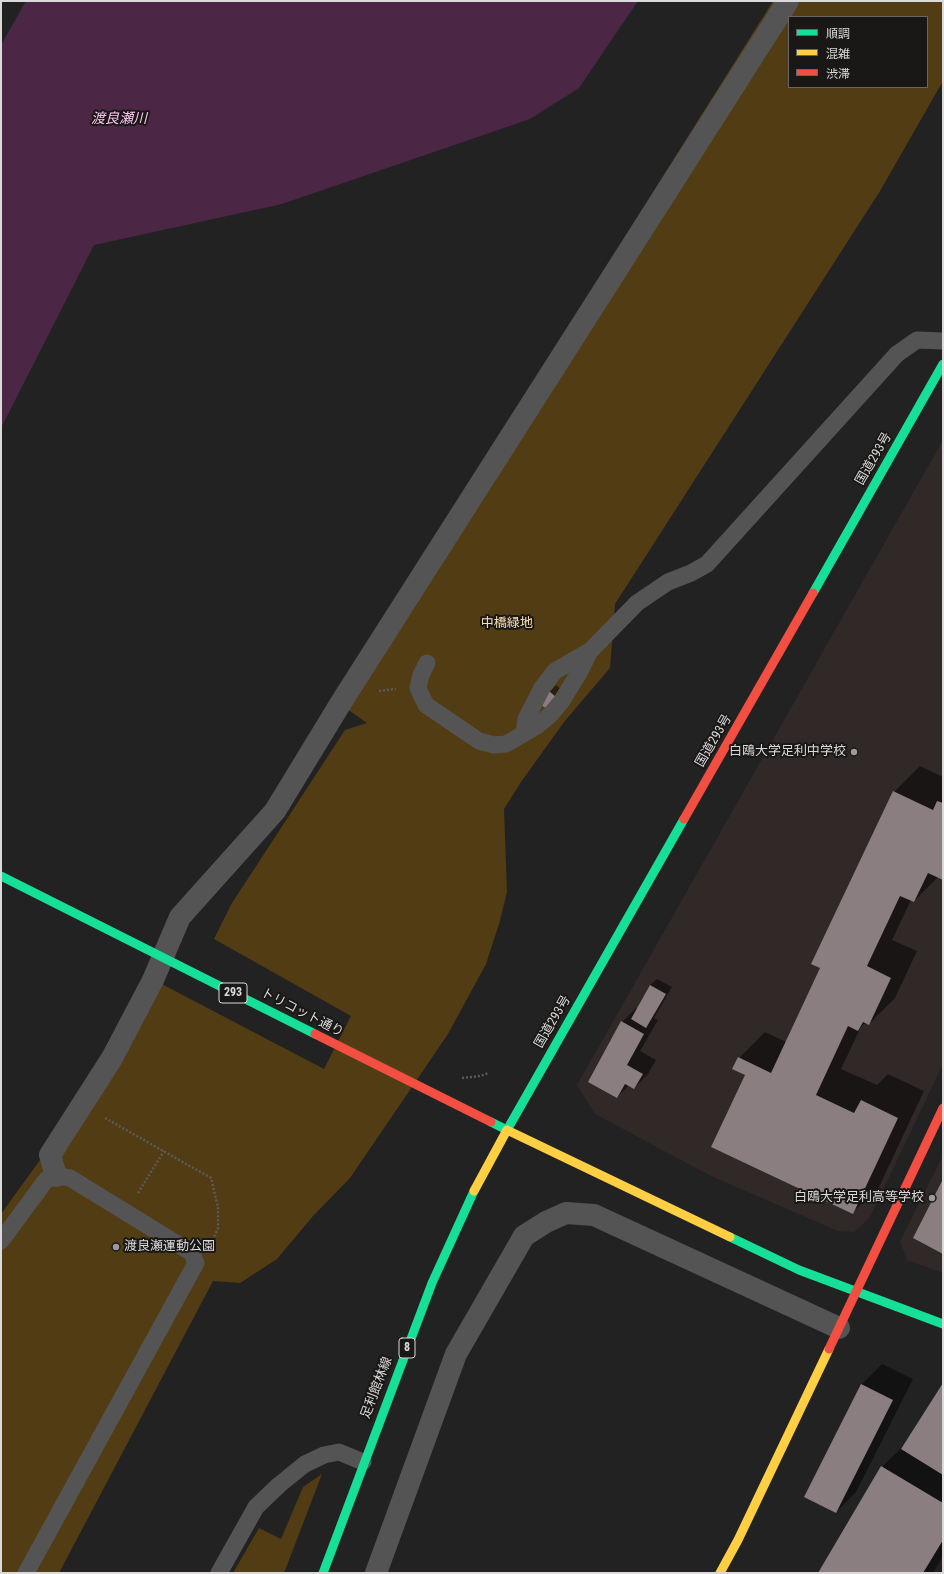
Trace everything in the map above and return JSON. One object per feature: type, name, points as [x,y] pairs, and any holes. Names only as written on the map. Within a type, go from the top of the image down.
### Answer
[{"type":"main road","name":"国道293号","points":[[506,1130],[943,364]]},
{"type":"main road","name":"トリコット通り","points":[[1,876],[506,1130],[799,1270],[943,1324]]},
{"type":"main road","points":[[720,1573],[738,1540],[943,1108]]},
{"type":"main road","name":"足利館林線","points":[[323,1573],[342,1524],[363,1462],[432,1283],[477,1184],[506,1130]]},
{"type":"street","points":[[56,1176],[50,1155],[112,1058],[154,980],[180,917],[275,810],[342,701],[788,1]]},
{"type":"street","points":[[376,1573],[456,1354],[524,1236],[546,1222],[566,1213],[594,1215],[839,1328]]},
{"type":"lane","points":[[524,733],[526,719],[542,688],[555,671],[590,651],[637,603],[668,582],[691,573],[707,564],[898,354],[917,340],[943,341]]},
{"type":"lane","points":[[426,663],[418,688],[426,705],[479,741],[494,745],[506,744],[550,715],[561,702],[579,673],[590,651]]},
{"type":"lane","points":[[1,1241],[46,1180],[56,1176],[70,1178],[192,1253],[196,1263],[26,1573]]},
{"type":"lane","points":[[219,1573],[256,1507],[305,1464],[324,1455],[339,1452],[363,1462]]},
{"type":"path","points":[[481,1076],[488,1073]]},
{"type":"path","points":[[82,1105],[211,1178],[218,1207],[218,1228],[210,1246],[196,1263]]},
{"type":"path","points":[[136,1197],[164,1151]]},
{"type":"shaded area","name":"白鴎大学足利中学校","points":[[943,440],[943,1064],[870,1217],[854,1232],[838,1231],[711,1176],[595,1114],[577,1085]]},
{"type":"shaded area","name":"白鴎大学足利高等学校","points":[[943,1155],[943,1273],[907,1260],[900,1242]]},
{"type":"green space","name":"中橋緑地","points":[[773,1],[943,1],[943,81],[880,191],[615,604],[610,668],[564,722],[521,782],[504,809],[507,892],[499,924],[486,964],[448,1034],[350,1178],[313,1216],[277,1259],[240,1283],[213,1281],[59,1573],[1,1573],[1,1214],[40,1160],[154,980],[324,1069],[351,1016],[214,939],[232,903],[345,730],[367,723],[334,700]]},
{"type":"green space","points":[[322,1474],[284,1573],[233,1573],[259,1528],[281,1539],[303,1487]]},
{"type":"water","name":"渡良瀬川","points":[[26,1],[638,1],[579,88],[530,119],[282,204],[94,245],[1,428],[1,45]]},
{"type":"building","points":[[549,691],[556,697],[547,709],[540,704]]},
{"type":"building","points":[[893,791],[933,810],[937,801],[943,803],[943,880],[928,873],[914,902],[900,896],[867,966],[891,978],[869,1025],[863,1022],[858,1031],[848,1026],[816,1095],[854,1113],[861,1100],[898,1118],[853,1214],[711,1147],[745,1075],[732,1069],[738,1057],[771,1073],[820,968],[811,964]]},
{"type":"building","points":[[650,985],[666,994],[646,1028],[631,1019]]},
{"type":"building","points":[[621,1021],[644,1034],[627,1065],[643,1074],[634,1089],[625,1084],[617,1098],[588,1082]]},
{"type":"building","points":[[943,1179],[943,1254],[913,1238]]},
{"type":"building","points":[[943,1383],[943,1475],[901,1449]]},
{"type":"building","points":[[861,1384],[893,1400],[836,1513],[804,1497]]},
{"type":"building","points":[[881,1466],[943,1503],[943,1540],[923,1573],[818,1573]]},
{"type":"traffic: fast","points":[[813,593],[943,364]]},
{"type":"traffic: fast","points":[[491,1122],[507,1130],[684,819]]},
{"type":"traffic: fast","points":[[1,876],[315,1034]]},
{"type":"traffic: fast","points":[[323,1573],[432,1283],[474,1191]]},
{"type":"traffic: fast","points":[[730,1237],[799,1270],[943,1324]]},
{"type":"traffic: slow","points":[[507,1130],[730,1237]]},
{"type":"traffic: slow","points":[[474,1191],[507,1130]]},
{"type":"traffic: slow","points":[[720,1573],[738,1540],[829,1349]]},
{"type":"traffic: jam","points":[[684,819],[813,593]]},
{"type":"traffic: jam","points":[[315,1034],[491,1122]]},
{"type":"traffic: jam","points":[[829,1349],[943,1108]]},
{"type":"place","name":"白鴎大学足利中学校","points":[[854,752]]},
{"type":"place","name":"白鴎大学足利高等学校","points":[[932,1198]]},
{"type":"place","name":"渡良瀬運動公園","points":[[116,1247]]}]
